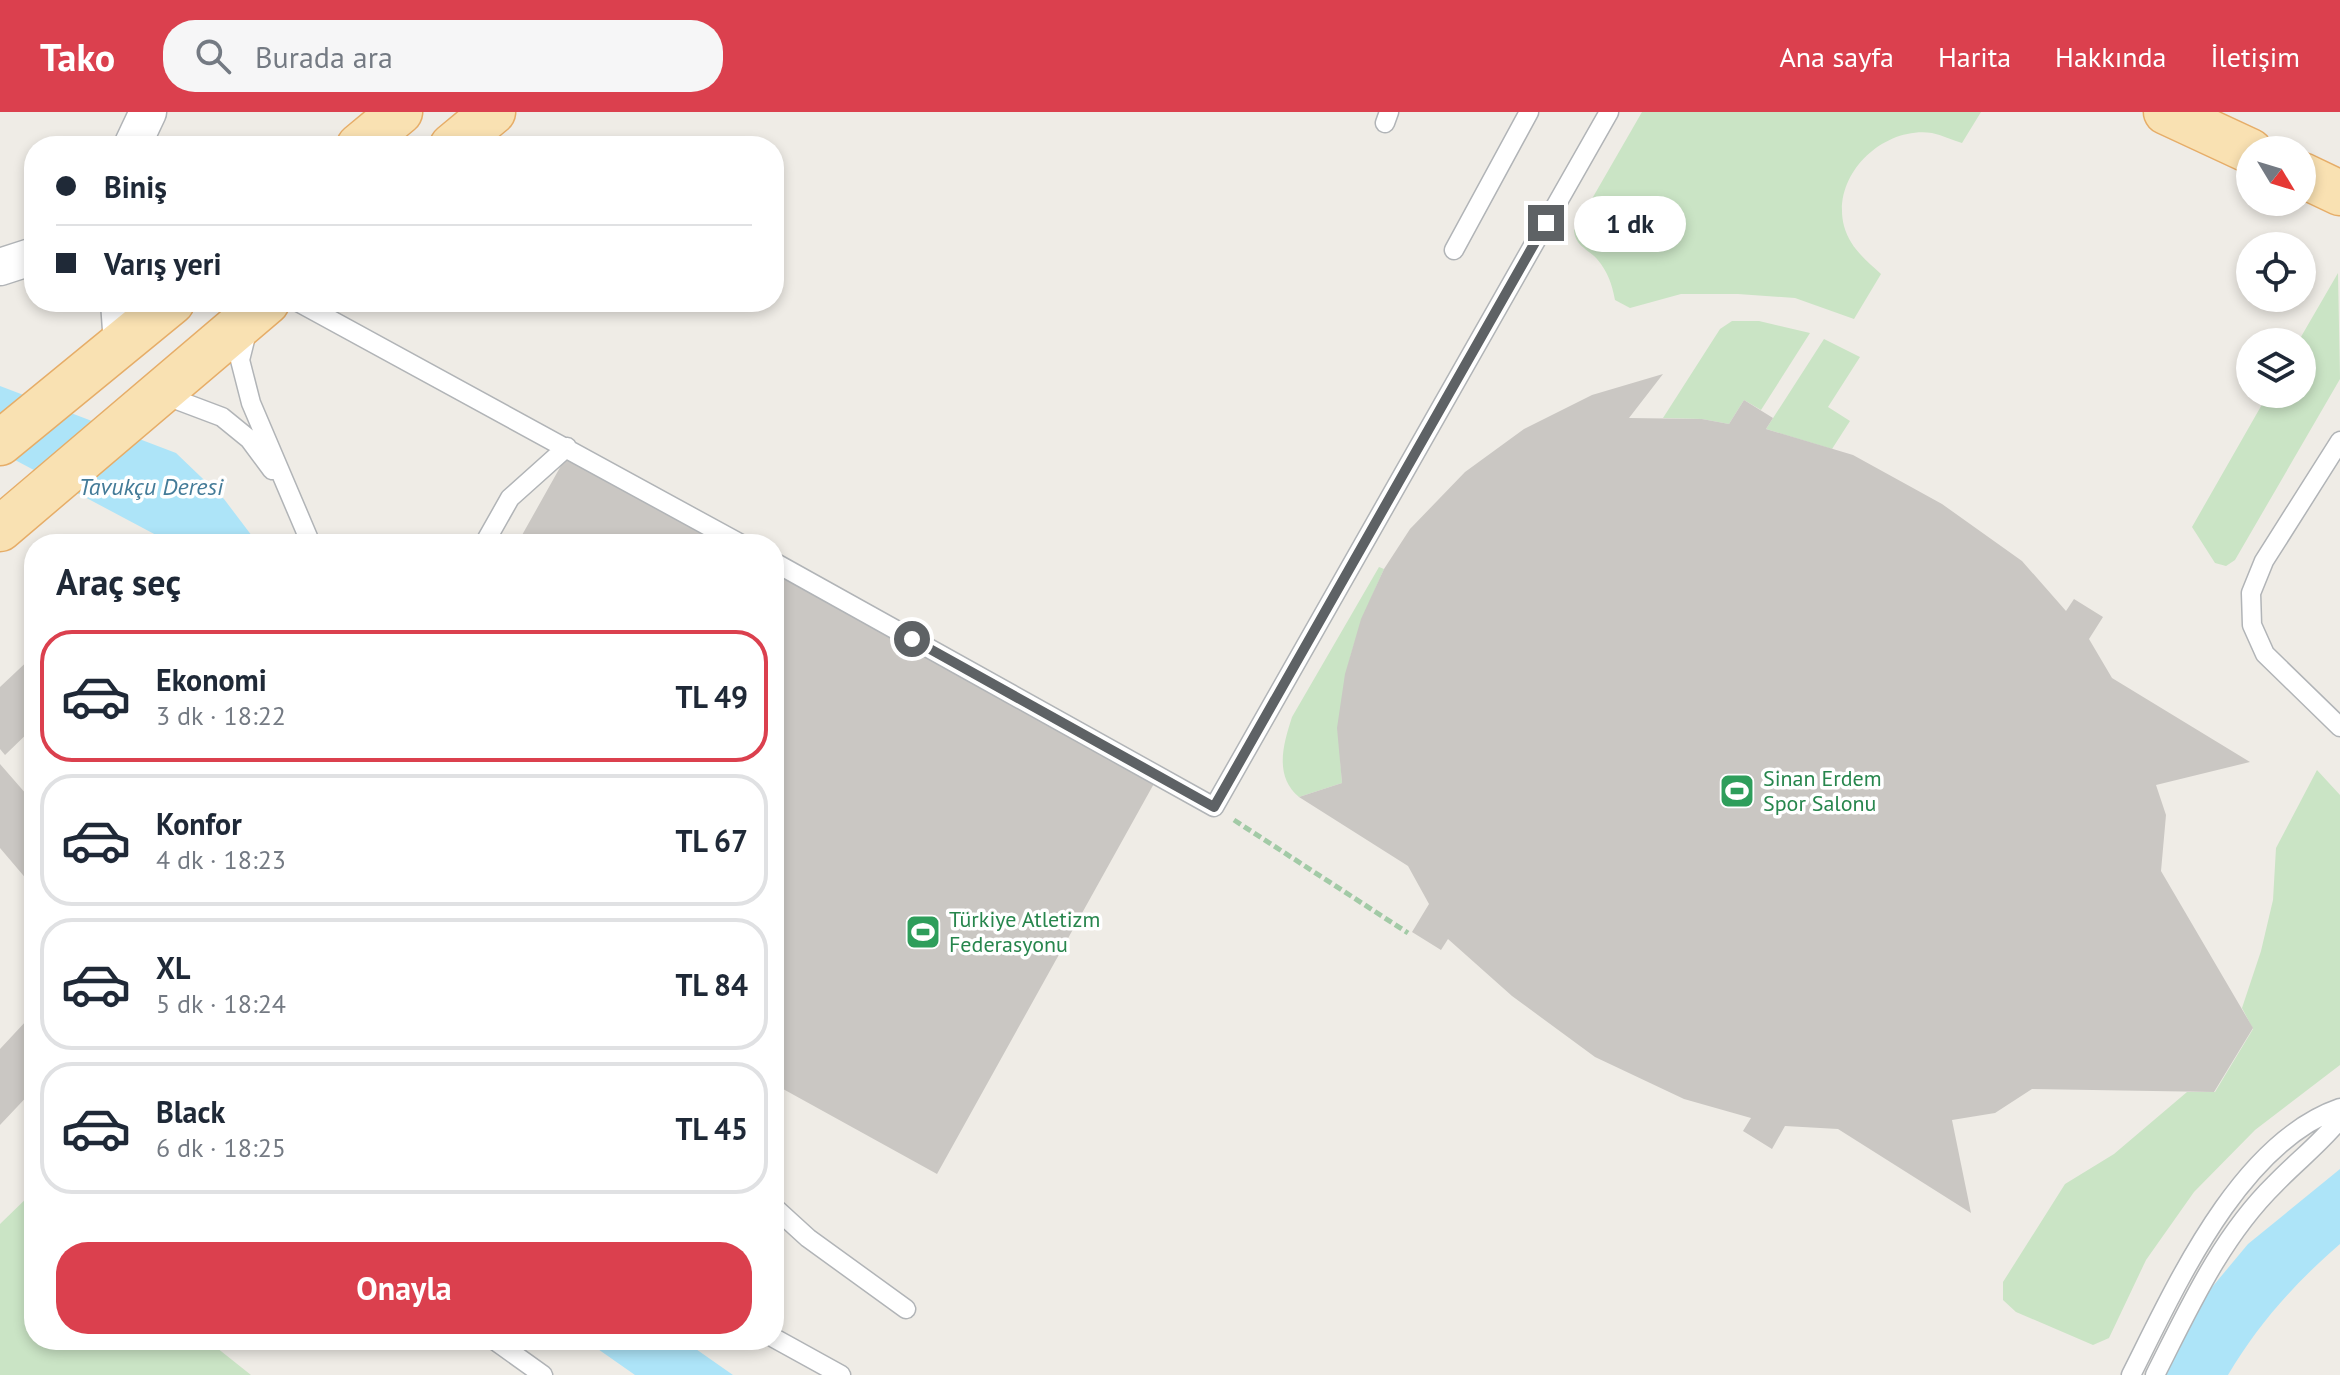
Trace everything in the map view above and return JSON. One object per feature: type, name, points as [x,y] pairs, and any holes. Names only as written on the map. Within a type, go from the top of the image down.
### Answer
[{"type":"main road","points":[[371,136],[400,112]]},
{"type":"main road","points":[[464,136],[493,112]]},
{"type":"main road","points":[[2166,112],[2236,144]]},
{"type":"main road","points":[[2316,182],[2340,193]]},
{"type":"main road","points":[[0,443],[112,337],[155,312]]},
{"type":"main road","points":[[12,520],[150,403],[265,312]]},
{"type":"street","points":[[137,136],[148,112]]},
{"type":"street","points":[[0,267],[24,259]]},
{"type":"lane","points":[[1454,250],[1529,112]]},
{"type":"lane","points":[[784,568],[1214,807],[1609,112]]},
{"type":"lane","points":[[268,312],[246,335],[240,360],[251,403],[306,534]]},
{"type":"lane","points":[[291,312],[567,447],[723,534]]},
{"type":"lane","points":[[150,403],[222,417],[249,439],[284,485]]},
{"type":"lane","points":[[2340,441],[2264,561],[2251,593],[2251,604],[2252,625],[2265,654],[2340,727]]},
{"type":"lane","points":[[490,534],[510,498],[567,447]]},
{"type":"lane","points":[[2131,1375],[2180,1278],[2239,1187],[2275,1148],[2325,1113],[2340,1108]]},
{"type":"lane","points":[[2155,1375],[2204,1279],[2239,1227],[2274,1184],[2320,1145],[2340,1119]]},
{"type":"lane","points":[[784,1216],[808,1238],[906,1309]]},
{"type":"lane","points":[[784,1344],[841,1375]]},
{"type":"lane","points":[[508,1350],[543,1375]]},
{"type":"path","points":[[1214,807],[1408,933]]},
{"type":"green space","points":[[1642,112],[1981,112],[1962,143],[1932,133],[1896,137],[1879,146],[1853,172],[1845,189],[1842,207],[1844,226],[1854,247],[1881,274],[1854,319],[1795,298],[1681,294],[1630,308],[1615,300],[1604,269],[1579,244],[1574,230]]},
{"type":"green space","points":[[2338,273],[2340,379],[2235,560],[2226,566],[2215,563],[2192,527],[2260,408],[2316,408],[2316,328],[2306,328]]},
{"type":"green space","points":[[1732,321],[1759,321],[1810,333],[1761,410],[1744,400],[1729,424],[1702,419],[1663,418],[1720,329]]},
{"type":"green space","points":[[1824,339],[1860,357],[1828,407],[1850,421],[1832,449],[1766,429]]},
{"type":"green space","points":[[1379,567],[1384,569],[1361,624],[1346,673],[1340,724],[1342,783],[1299,797],[1291,789],[1283,770],[1284,749],[1292,717]]},
{"type":"green space","points":[[2317,770],[2340,795],[2340,1065],[2255,1130],[2194,1192],[2146,1260],[2109,1338],[2093,1345],[2016,1312],[2003,1300],[2003,1282],[2065,1184],[2114,1154],[2187,1092],[2215,1092],[2253,1029],[2242,1008],[2261,951],[2273,900],[2276,848]]},
{"type":"green space","points":[[24,1201],[24,1350],[220,1350],[251,1375],[0,1375],[0,1224]]},
{"type":"water","name":"Tavukçu Deresi","points":[[0,386],[176,453],[224,499],[250,534],[154,534],[0,452]]},
{"type":"water","points":[[2340,1169],[2340,1244],[2278,1305],[2228,1375],[2161,1375],[2203,1298],[2248,1244]]},
{"type":"water","points":[[599,1350],[697,1350],[733,1375],[635,1375]]},
{"type":"building","name":"Sinan Erdem Spor Salonu","points":[[1663,374],[1629,418],[1702,419],[1729,424],[1744,400],[1773,418],[1766,429],[1853,455],[1942,504],[2022,561],[2066,611],[2074,599],[2103,617],[2089,639],[2112,678],[2250,762],[2156,785],[2166,815],[2161,871],[2253,1028],[2214,1092],[2032,1089],[1995,1113],[1952,1120],[1971,1213],[1838,1129],[1785,1126],[1772,1149],[1743,1131],[1751,1118],[1684,1099],[1595,1057],[1512,996],[1448,939],[1441,950],[1412,932],[1429,904],[1408,866],[1299,797],[1342,783],[1337,728],[1345,674],[1361,619],[1384,569],[1410,529],[1465,472],[1524,429],[1592,395]]},
{"type":"building","points":[[567,455],[710,534],[523,534]]},
{"type":"building","name":"Türkiye Atletizm Federasyonu","points":[[784,575],[1156,780],[937,1174],[784,1090]]},
{"type":"building","points":[[24,664],[24,737],[5,755],[0,749],[0,687]]},
{"type":"building","points":[[0,764],[24,792],[24,876],[0,848]]},
{"type":"building","points":[[24,1023],[24,1100],[0,1125],[0,1049]]},
{"type":"place","name":"Sinan Erdem Spor Salonu","points":[[1737,791]]},
{"type":"place","name":"Türkiye Atletizm Federasyonu","points":[[923,932]]},
{"type":"route","points":[[912,639],[1214,807],[1546,223]]}]
